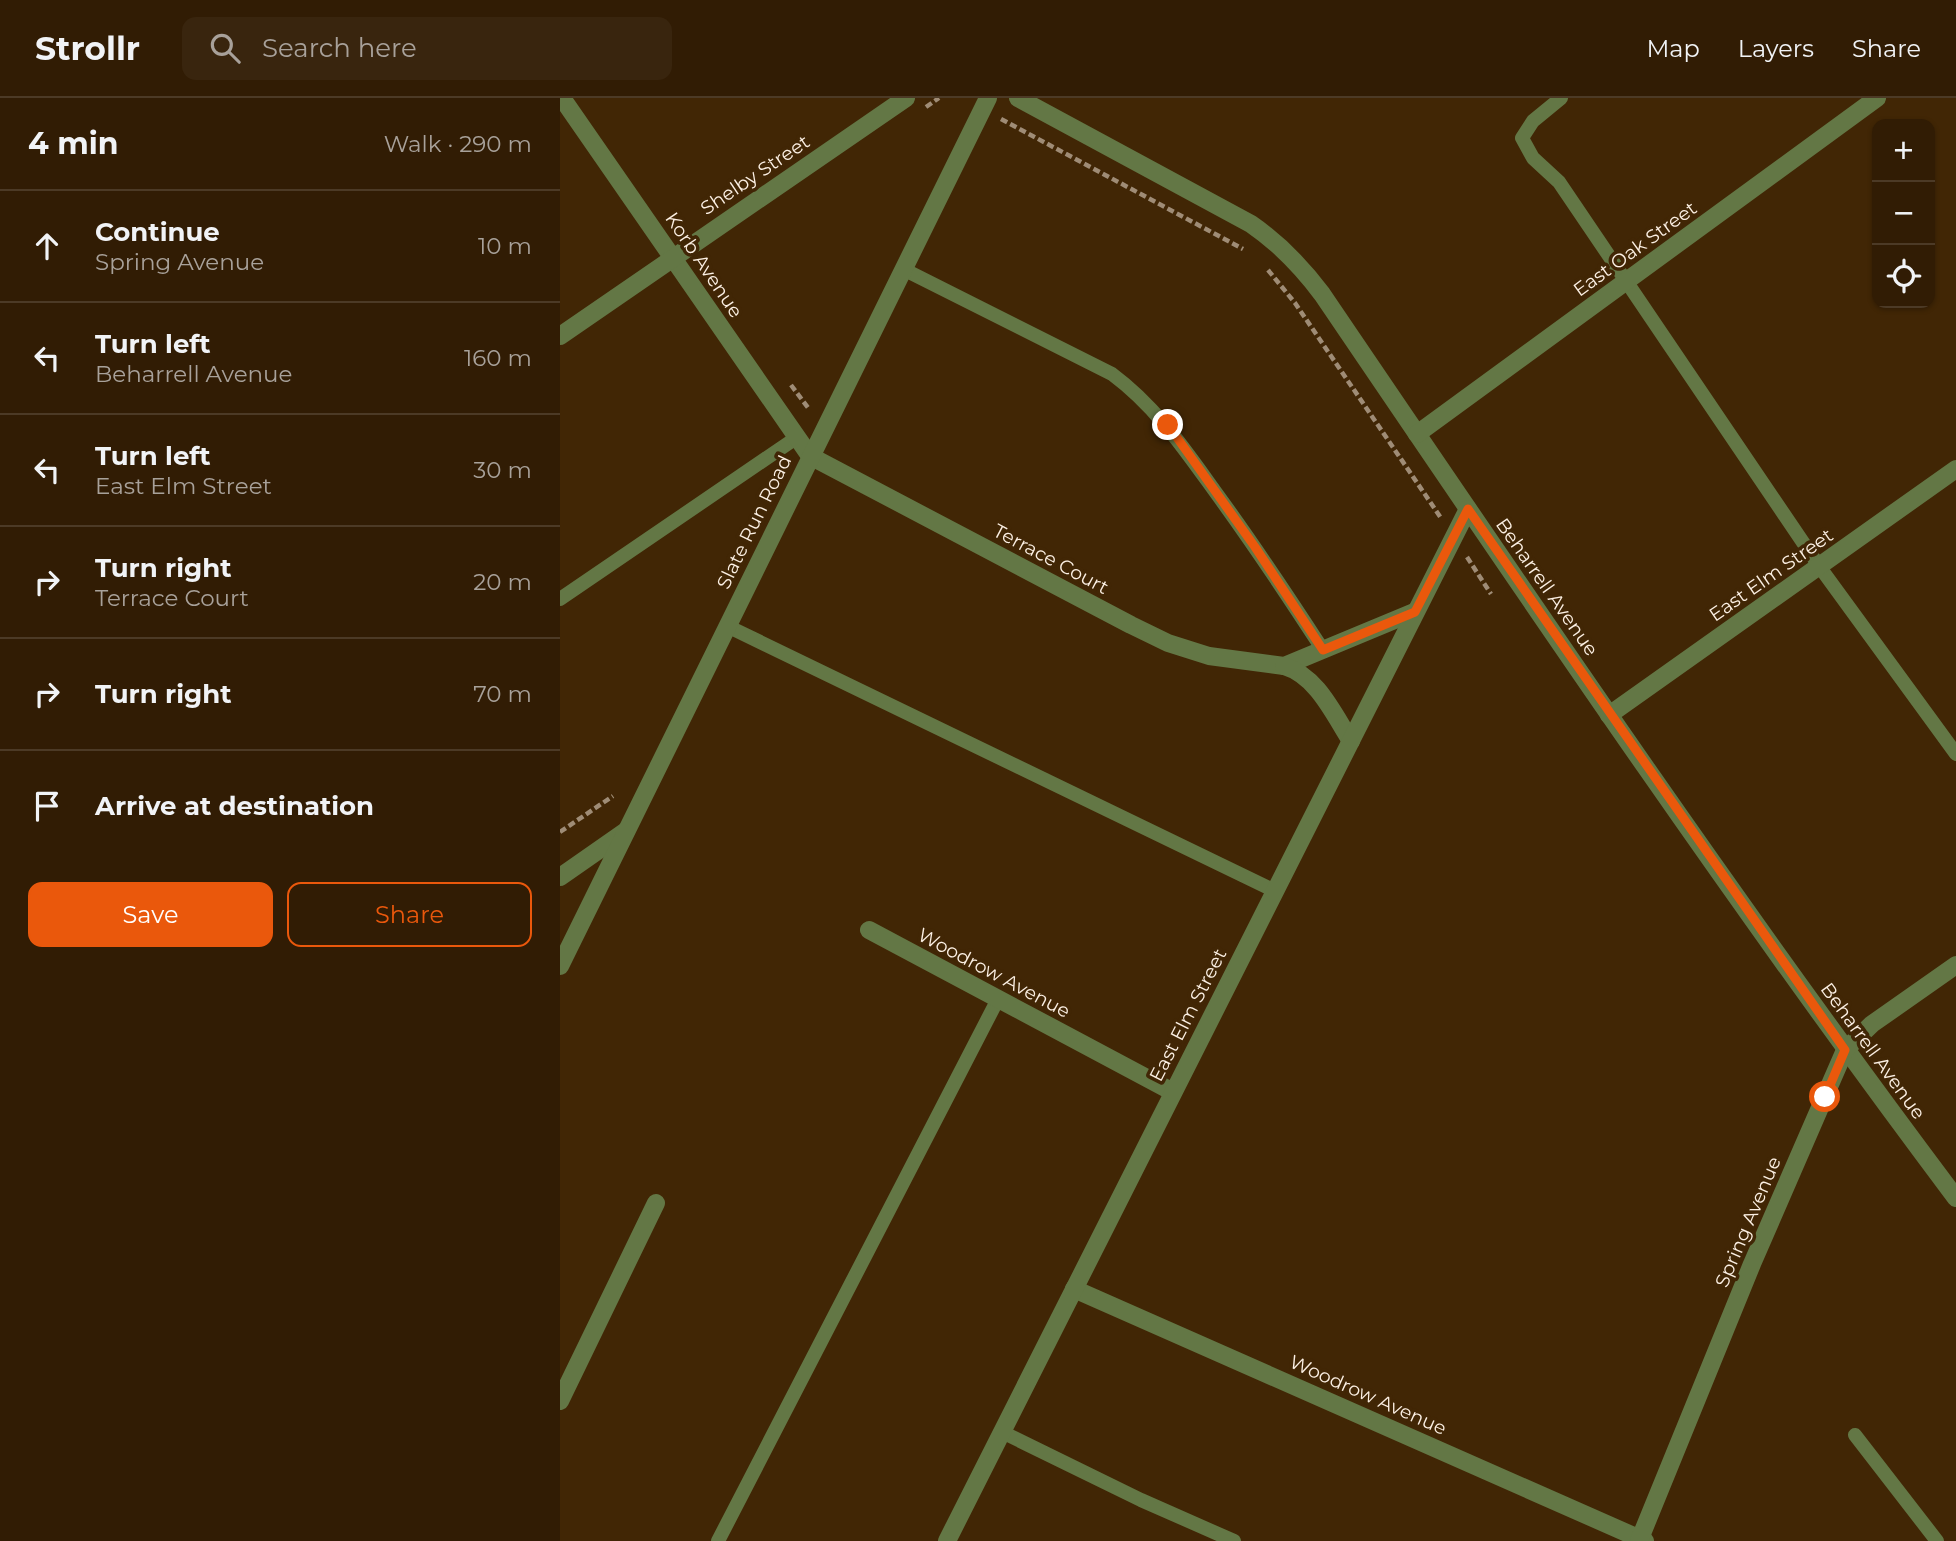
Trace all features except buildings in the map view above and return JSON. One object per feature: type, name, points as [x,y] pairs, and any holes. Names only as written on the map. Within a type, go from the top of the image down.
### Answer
[{"type":"street","name":"Korb Avenue","points":[[562,98],[810,456]]},
{"type":"street","name":"Shelby Street","points":[[560,336],[906,98]]},
{"type":"street","name":"Beharrell Avenue","points":[[1018,98],[1251,223],[1275,240],[1322,294],[1609,715],[1845,1050],[1956,1198]]},
{"type":"street","name":"East Oak Street","points":[[1417,434],[1877,98]]},
{"type":"street","name":"Slate Run Road","points":[[561,958],[985,103]]},
{"type":"street","name":"Terrace Court","points":[[810,456],[1168,643],[1209,656],[1297,670],[1312,682],[1351,741]]},
{"type":"street","name":"East Elm Street","points":[[1609,715],[1956,469]]},
{"type":"street","name":"East Elm Street","points":[[947,1541],[1468,509]]},
{"type":"street","name":"Terrace Court","points":[[1284,666],[1415,612]]},
{"type":"street","points":[[560,877],[626,831]]},
{"type":"street","name":"Woodrow Avenue","points":[[869,930],[1173,1092]]},
{"type":"street","name":"Spring Avenue","points":[[1642,1540],[1752,1264],[1845,1050],[1872,1024],[1956,965]]},
{"type":"street","points":[[560,1401],[656,1203]]},
{"type":"street","name":"Woodrow Avenue","points":[[1074,1289],[1642,1540]]},
{"type":"lane","points":[[1562,98],[1533,121],[1522,138],[1533,158],[1559,182],[1819,566],[1956,754]]},
{"type":"lane","points":[[903,269],[1112,374],[1138,393],[1168,425],[1323,650]]},
{"type":"lane","points":[[560,599],[796,438]]},
{"type":"lane","points":[[727,626],[1275,891]]},
{"type":"lane","points":[[718,1541],[998,999]]},
{"type":"lane","points":[[1002,1432],[1212,1537],[1234,1541]]},
{"type":"lane","points":[[1855,1435],[1937,1541]]},
{"type":"path","points":[[918,112],[939,98]]},
{"type":"path","points":[[985,103],[1245,250]]},
{"type":"path","points":[[1265,266],[1296,303],[1491,594]]},
{"type":"path","points":[[790,384],[824,428]]},
{"type":"path","points":[[1435,523],[1438,514]]},
{"type":"path","points":[[560,832],[613,796]]},
{"type":"route","points":[[1168,425],[1255,547],[1323,650],[1415,612],[1468,509],[1845,1050],[1825,1097]]}]
